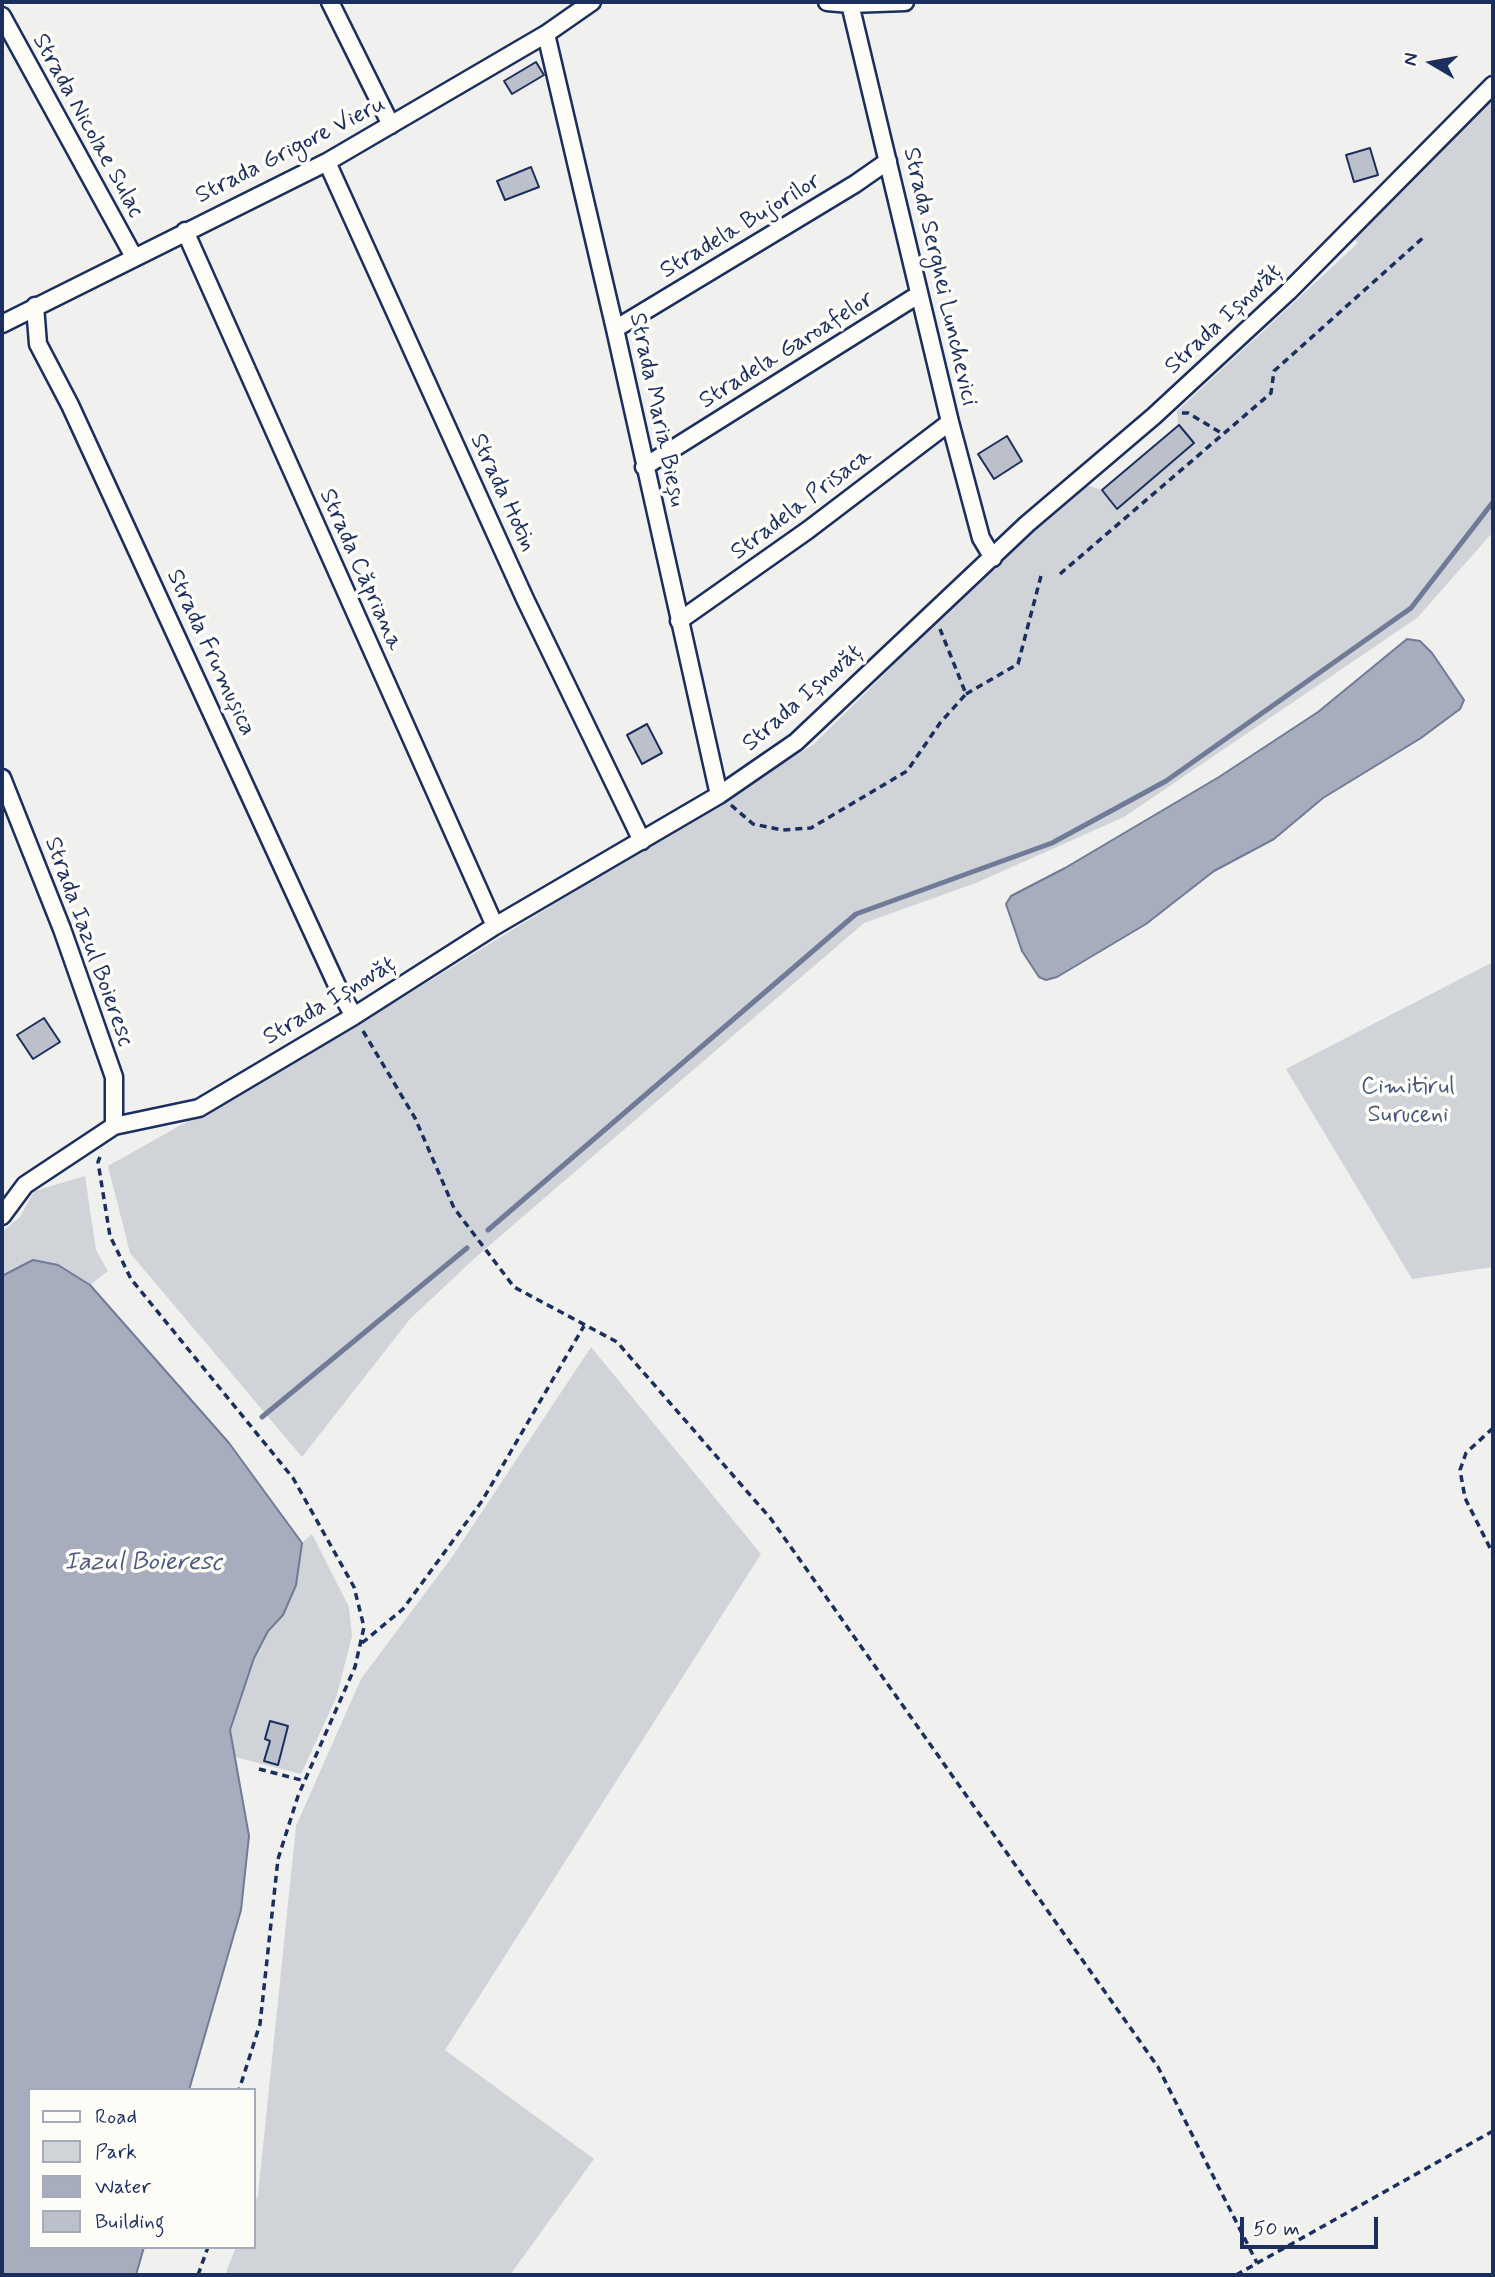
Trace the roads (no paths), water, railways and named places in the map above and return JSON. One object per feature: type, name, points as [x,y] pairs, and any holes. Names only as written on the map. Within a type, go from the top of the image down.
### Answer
[{"type":"street","points":[[330,2],[391,125]]},
{"type":"street","name":"Strada Grigore Vieru","points":[[2,324],[327,162],[546,34],[592,2]]},
{"type":"street","points":[[827,2],[905,2]]},
{"type":"street","name":"Strada Serghei Lunchevici","points":[[850,4],[950,422],[981,538],[993,558]]},
{"type":"street","name":"Strada Nicolae Sulac","points":[[2,16],[134,257]]},
{"type":"street","name":"Strada Maria Bieșu","points":[[546,34],[615,328],[719,795]]},
{"type":"street","name":"Strada Ișnovăț","points":[[2,1216],[25,1185],[114,1126],[199,1108],[354,1016],[495,926],[719,795],[796,742],[993,558],[1154,416],[1288,292],[1493,85]]},
{"type":"street","name":"Stradela Bujorilor","points":[[615,328],[855,184],[888,160]]},
{"type":"street","name":"Strada Hotin","points":[[327,162],[525,599],[642,841]]},
{"type":"street","name":"Strada Căpriana","points":[[185,231],[495,926]]},
{"type":"street","name":"Stradela Garoafelor","points":[[644,467],[918,295]]},
{"type":"street","name":"Strada Frumușica","points":[[35,306],[38,344],[70,404],[340,992],[354,1016]]},
{"type":"street","name":"Stradela Prisaca","points":[[679,621],[808,530],[950,422]]},
{"type":"street","name":"Strada Iazul Boieresc","points":[[2,778],[62,929],[114,1077],[114,1126]]},
{"type":"water","points":[[1407,639],[1420,641],[1432,653],[1464,700],[1460,709],[1421,738],[1323,798],[1274,839],[1214,871],[1146,924],[1057,977],[1046,980],[1039,977],[1022,951],[1006,904],[1011,896],[1065,868],[1219,777],[1318,712]]},
{"type":"water","name":"Iazul Boieresc","points":[[33,1260],[58,1265],[90,1285],[229,1443],[302,1543],[296,1585],[283,1615],[268,1631],[254,1658],[230,1730],[249,1836],[241,1910],[190,2088],[28,2088],[28,2249],[143,2249],[136,2275],[2,2275],[2,1276]]},
{"type":"waterway","points":[[488,1230],[856,914],[1052,843],[1166,781],[1411,608],[1493,502]]},
{"type":"waterway","points":[[262,1417],[467,1248]]},
{"type":"park label","name":"Cimitirul Suruceni","points":[[1408,1102]]}]
